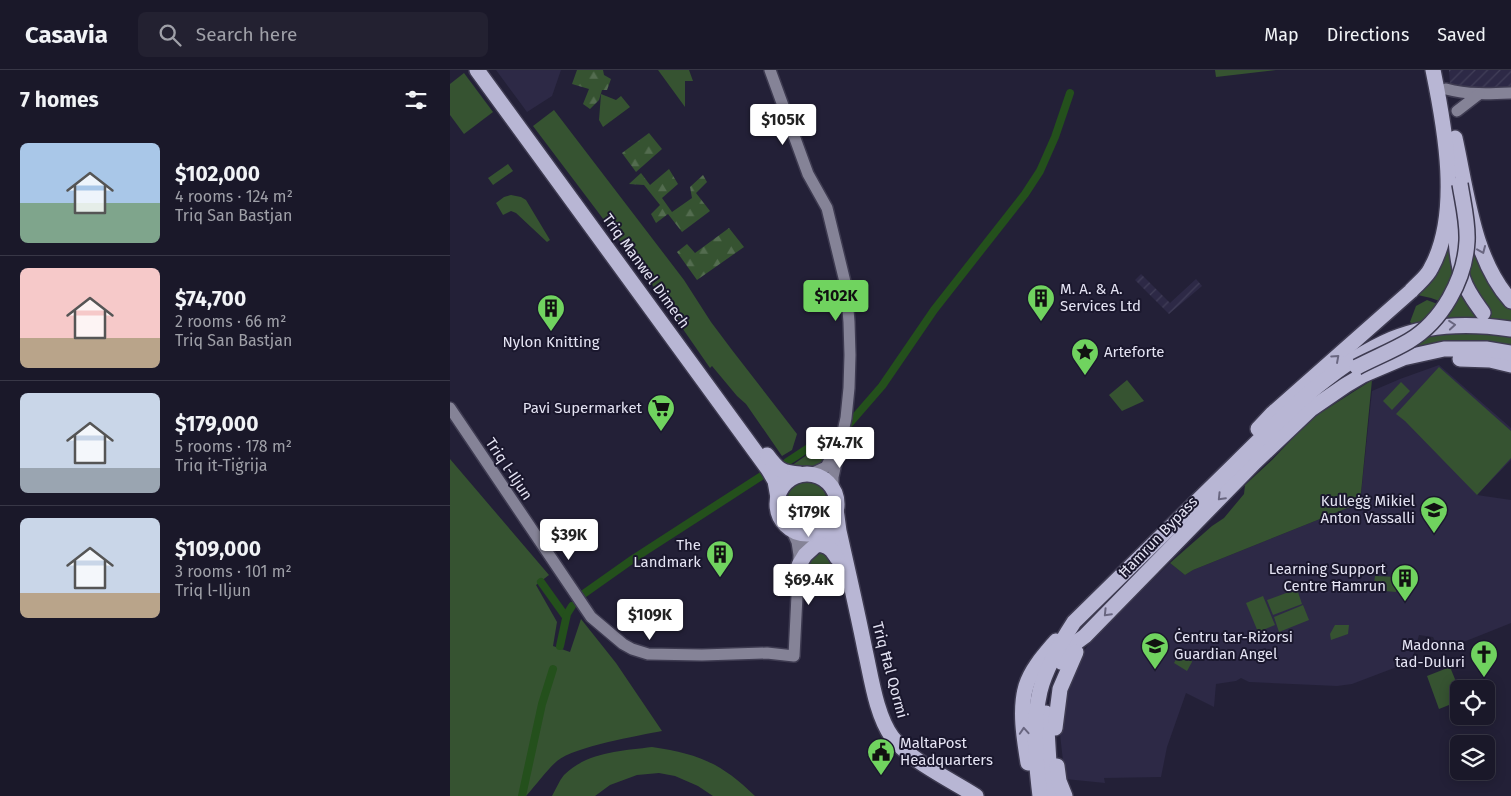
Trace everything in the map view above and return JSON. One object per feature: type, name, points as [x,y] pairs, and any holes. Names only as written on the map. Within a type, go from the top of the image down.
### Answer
[{"type":"highway","name":"Triq Manwel Dimech","points":[[477,70],[768,470],[775,481],[778,498]]},
{"type":"highway","name":"Triq Manwel Dimech","points":[[486,70],[773,463],[786,474],[806,474]]},
{"type":"highway","points":[[1201,497],[1273,413],[1411,291],[1431,270],[1443,237],[1448,205],[1443,119],[1433,70]]},
{"type":"highway","points":[[1442,70],[1477,238],[1499,288],[1511,302]]},
{"type":"highway","points":[[1437,236],[1444,200],[1443,119]]},
{"type":"highway","points":[[1255,462],[1272,437],[1307,401],[1357,367],[1410,340],[1435,318],[1451,296],[1459,279],[1467,242],[1466,219],[1455,138]]},
{"type":"highway","points":[[1446,152],[1453,180],[1459,267],[1470,295],[1483,313]]},
{"type":"highway","points":[[1201,497],[1292,409],[1354,358],[1393,338],[1432,327],[1482,324],[1511,328]]},
{"type":"highway","points":[[1255,462],[1311,409],[1363,375],[1404,358],[1444,349],[1486,349],[1511,353]]},
{"type":"highway","points":[[1386,366],[1441,359],[1490,360],[1511,365]]},
{"type":"highway","name":"Ħamrun Bypass","points":[[1040,796],[1042,755],[1051,686],[1066,650],[1085,636],[1255,462]]},
{"type":"highway","points":[[806,474],[820,477],[828,482],[833,489],[836,509],[830,523],[813,533],[800,533],[785,524],[777,507],[778,498],[786,483],[806,474]]},
{"type":"highway","name":"Ħamrun Bypass","points":[[1051,796],[1042,755],[1040,692],[1067,632],[1074,622],[1201,497]]},
{"type":"highway","name":"Triq Ħal Qormi","points":[[836,509],[868,665],[881,716],[892,737],[912,755],[976,796]]},
{"type":"highway","name":"Triq Ħal Qormi","points":[[813,533],[826,534],[834,547],[876,728],[882,737],[905,757],[961,796]]},
{"type":"highway","points":[[799,560],[817,544],[824,544],[832,549],[837,558]]},
{"type":"highway","name":"Ħamrun Bypass","points":[[1031,796],[1033,789],[1023,732],[1026,686],[1038,662],[1057,640],[1067,632]]},
{"type":"highway","name":"Ħamrun Bypass","points":[[1065,796],[1058,781],[1055,717],[1060,689],[1072,658],[1085,636]]},
{"type":"street","points":[[770,70],[808,174],[827,208],[840,268],[846,286],[850,322],[846,418],[833,477],[833,489]]},
{"type":"street","points":[[1446,90],[1479,94],[1511,93]]},
{"type":"street","points":[[1457,110],[1479,94]]},
{"type":"street","name":"Triq l-Iljun","points":[[450,408],[591,617],[623,644],[632,649],[648,654],[702,655],[767,652],[794,656],[799,560]]},
{"type":"street","points":[[806,474],[826,467],[841,439]]},
{"type":"street","points":[[791,529],[797,542],[799,560]]},
{"type":"street","points":[[799,560],[803,543],[813,533]]},
{"type":"shaded area","points":[[496,70],[561,70],[552,96],[527,112]]},
{"type":"shaded area","points":[[1449,70],[1511,70],[1511,87],[1454,88],[1450,84]]},
{"type":"shaded area","points":[[1141,274],[1170,303],[1196,279],[1202,286],[1169,314],[1135,280]]},
{"type":"shaded area","points":[[1439,365],[1511,428],[1511,460],[1477,495],[1511,500],[1511,623],[1446,649],[1436,643],[1433,637],[1419,635],[1413,656],[1402,665],[1352,684],[1337,686],[1249,682],[1241,678],[1236,681],[1216,684],[1214,707],[1186,693],[1167,747],[1161,777],[1104,778],[1105,783],[1065,779],[1060,734],[1062,705],[1076,663],[1092,639],[1170,563],[1185,575],[1193,570],[1360,503],[1372,391]]},
{"type":"green space","points":[[577,70],[603,70],[604,75],[611,79],[607,90],[602,90],[599,100],[590,109],[583,104],[589,89],[572,84]]},
{"type":"green space","points":[[658,70],[689,70],[693,81],[685,81],[685,107]]},
{"type":"green space","points":[[1215,70],[1276,70],[1216,77]]},
{"type":"green space","points":[[464,73],[493,112],[464,134],[450,115],[450,84]]},
{"type":"green space","points":[[601,94],[616,100],[621,96],[630,107],[603,127],[599,120]]},
{"type":"green space","points":[[554,110],[684,280],[711,322],[797,434],[792,450],[782,456],[746,404],[712,366],[710,368],[644,273],[533,126]]},
{"type":"green space","points":[[649,133],[662,149],[636,172],[622,153]]},
{"type":"green space","points":[[508,164],[513,171],[493,185],[488,178]]},
{"type":"green space","points":[[669,169],[678,184],[662,198],[672,212],[692,198],[690,187],[703,175],[707,182],[696,193],[710,211],[682,232],[668,214],[656,223],[651,214],[660,205],[644,185],[629,184],[641,173],[650,185]]},
{"type":"green space","points":[[511,195],[526,200],[550,240],[547,242],[516,213],[511,211],[503,215],[496,203],[504,197]]},
{"type":"green space","points":[[1451,217],[1456,276],[1442,302],[1413,294]]},
{"type":"green space","points":[[729,228],[744,247],[697,280],[677,252],[687,244],[695,253]]},
{"type":"green space","points":[[1471,238],[1511,306],[1511,322],[1483,318],[1437,323]]},
{"type":"green space","points":[[1427,300],[1440,305],[1423,324],[1415,326],[1410,322],[1416,306]]},
{"type":"green space","points":[[1511,332],[1511,347],[1402,353],[1427,333]]},
{"type":"green space","points":[[1439,367],[1511,431],[1511,458],[1477,495],[1396,414]]},
{"type":"green space","points":[[1127,380],[1144,401],[1122,411],[1109,395]]},
{"type":"green space","points":[[1372,380],[1360,503],[1193,570],[1185,575],[1170,563],[1212,526],[1224,518],[1244,494],[1245,485],[1311,419]]},
{"type":"green space","points":[[1401,382],[1410,391],[1392,410],[1383,401]]},
{"type":"green space","points":[[836,435],[826,460],[821,464],[808,468],[788,468]]},
{"type":"green space","points":[[450,459],[549,575],[536,585],[557,622],[553,646],[570,652],[581,619],[616,663],[662,731],[607,742],[566,756],[553,765],[526,796],[450,796]]},
{"type":"green space","points":[[807,482],[818,485],[824,491],[827,502],[824,513],[818,519],[807,522],[796,519],[790,513],[787,502],[790,491],[796,485]]},
{"type":"green space","points":[[823,550],[830,553],[833,565],[814,570],[803,580],[808,561],[814,554]]},
{"type":"green space","points":[[1375,576],[1397,577],[1396,592],[1373,590]]},
{"type":"green space","points":[[1297,589],[1302,604],[1273,615],[1267,600]]},
{"type":"green space","points":[[1263,596],[1275,625],[1258,632],[1246,603]]},
{"type":"green space","points":[[1303,605],[1309,620],[1279,632],[1274,617]]},
{"type":"green space","points":[[1335,625],[1349,625],[1348,634],[1331,640],[1330,634]]},
{"type":"green space","points":[[1184,653],[1191,656],[1192,662],[1187,671],[1174,663],[1179,654]]},
{"type":"green space","points":[[1450,667],[1455,680],[1450,680],[1450,705],[1439,709],[1427,676]]},
{"type":"green space","points":[[652,747],[683,753],[708,762],[731,775],[755,796],[713,796],[698,786],[675,776],[659,773],[637,775],[610,785],[595,796],[552,796],[564,775],[583,761],[605,754]]},
{"type":"waterway","points":[[849,424],[882,386],[934,310],[1025,194],[1040,171],[1055,137],[1070,93]]},
{"type":"waterway","points":[[787,462],[819,441],[837,433]]},
{"type":"waterway","points":[[582,595],[633,559],[763,475]]},
{"type":"waterway","points":[[541,582],[566,617]]},
{"type":"waterway","points":[[560,646],[567,614],[572,606]]},
{"type":"waterway","points":[[522,796],[542,704],[553,669]]},
{"type":"place","name":"M. A. & A. Services Ltd","points":[[1041,322]]},
{"type":"place","name":"Nylon Knitting","points":[[551,332]]},
{"type":"place","name":"Arteforte","points":[[1085,376]]},
{"type":"place","name":"Pavi Supermarket","points":[[661,432]]},
{"type":"place","name":"Kulleġġ Mikiel Anton Vassalli","points":[[1434,534]]},
{"type":"place","name":"The Landmark","points":[[720,578]]},
{"type":"place","name":"Learning Support Centre Ħamrun","points":[[1405,602]]},
{"type":"place","name":"Ċentru tar-Riżorsi Guardian Angel","points":[[1155,670]]},
{"type":"place","name":"Madonna tad-Duluri","points":[[1484,678]]},
{"type":"place","name":"MaltaPost Headquarters","points":[[881,776]]}]
